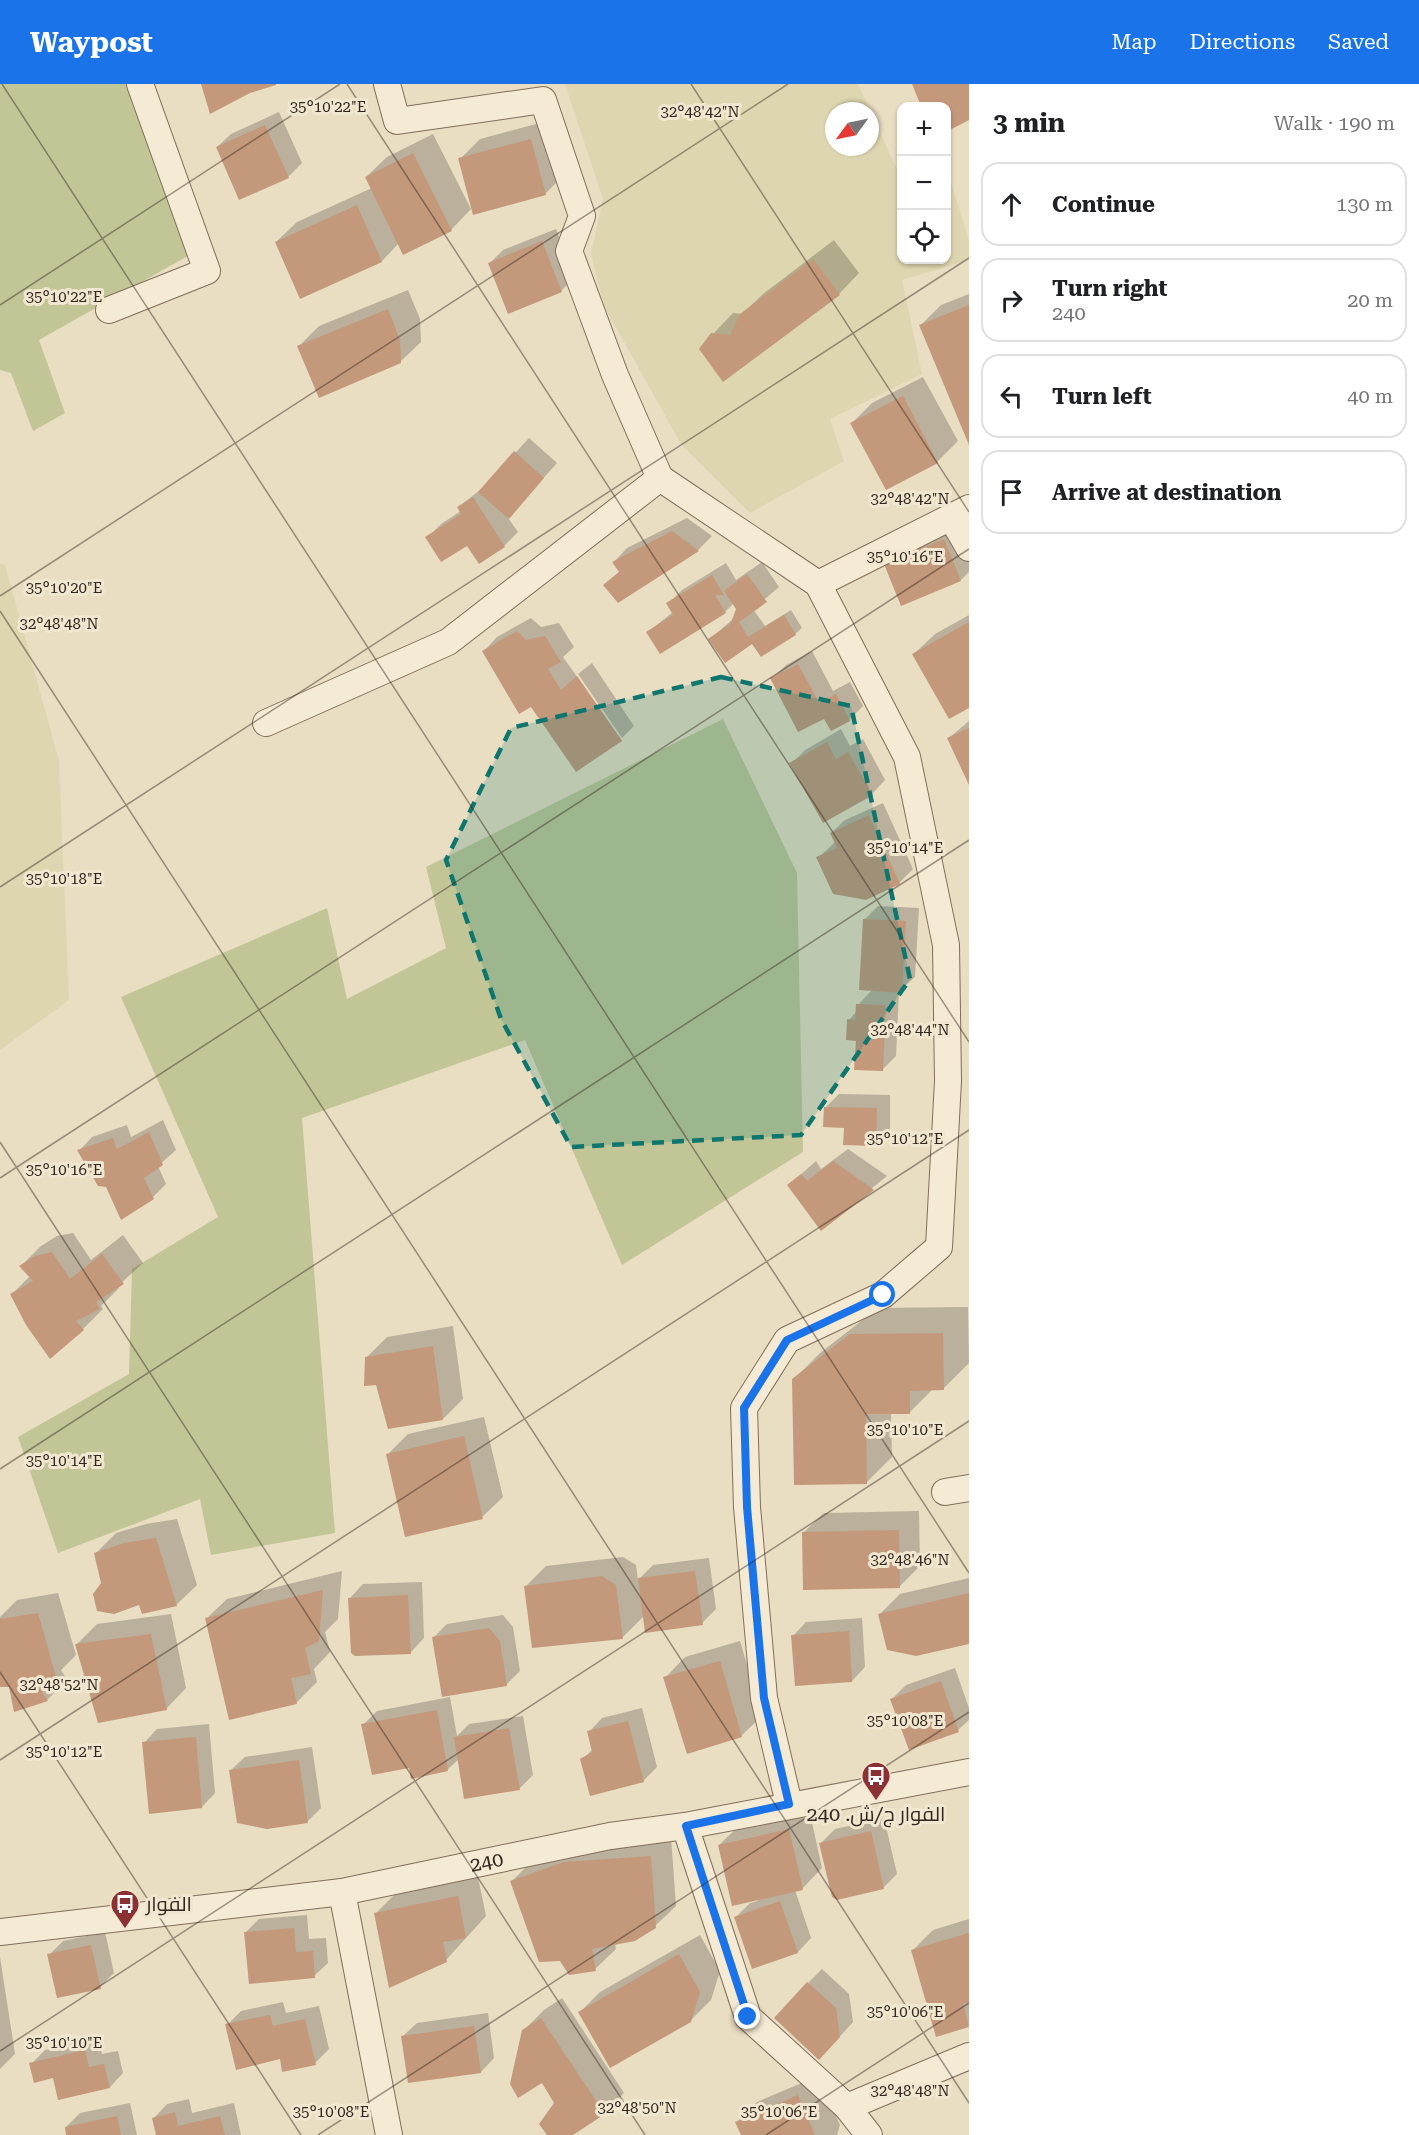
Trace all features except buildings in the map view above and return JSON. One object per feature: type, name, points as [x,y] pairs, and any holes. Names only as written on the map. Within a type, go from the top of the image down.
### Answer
[{"type":"street","points":[[109,310],[207,271],[141,84]]},
{"type":"street","points":[[387,84],[397,121],[543,100],[582,216],[569,251],[615,375],[660,478],[818,584],[907,757],[946,945],[948,1081],[939,1248],[883,1295],[787,1340],[744,1408],[747,1507],[764,1698],[789,1804]]},
{"type":"street","points":[[266,723],[448,642],[660,478]]},
{"type":"street","points":[[818,584],[960,513],[969,548]]},
{"type":"street","name":"240","points":[[0,1932],[342,1892],[610,1836],[686,1826],[789,1804],[969,1773]]},
{"type":"street","points":[[686,1826],[748,2017],[847,2108],[869,2135]]},
{"type":"street","points":[[342,1892],[389,2135]]},
{"type":"street","points":[[847,2108],[969,2056]]},
{"type":"highlighted area","points":[[721,677],[851,706],[910,979],[801,1135],[571,1147],[501,1019],[446,860],[511,728]]},
{"type":"shaded area","points":[[565,84],[858,84],[866,102],[825,102],[825,156],[879,156],[879,130],[897,169],[897,264],[951,264],[951,182],[969,240],[969,260],[902,280],[922,374],[830,419],[844,461],[750,513],[681,444],[604,306],[591,254],[603,199]]},
{"type":"shaded area","points":[[0,564],[5,565],[59,761],[69,1000],[0,1050]]},
{"type":"green space","points":[[0,84],[138,84],[193,253],[39,340],[65,413],[33,431],[11,373],[0,370]]},
{"type":"green space","points":[[723,719],[797,873],[803,1152],[622,1265],[525,1040],[302,1118],[335,1533],[211,1555],[200,1499],[58,1553],[18,1437],[129,1374],[132,1269],[218,1217],[121,997],[327,908],[347,999],[446,948],[426,867]]},
{"type":"place","name":"الفوار ج/ش. 240","points":[[876,1802]]},
{"type":"place","name":"الفوار","points":[[125,1930]]},
{"type":"route","points":[[748,2017],[686,1826],[789,1804],[764,1698],[747,1507],[744,1408],[787,1340],[883,1295]]}]
